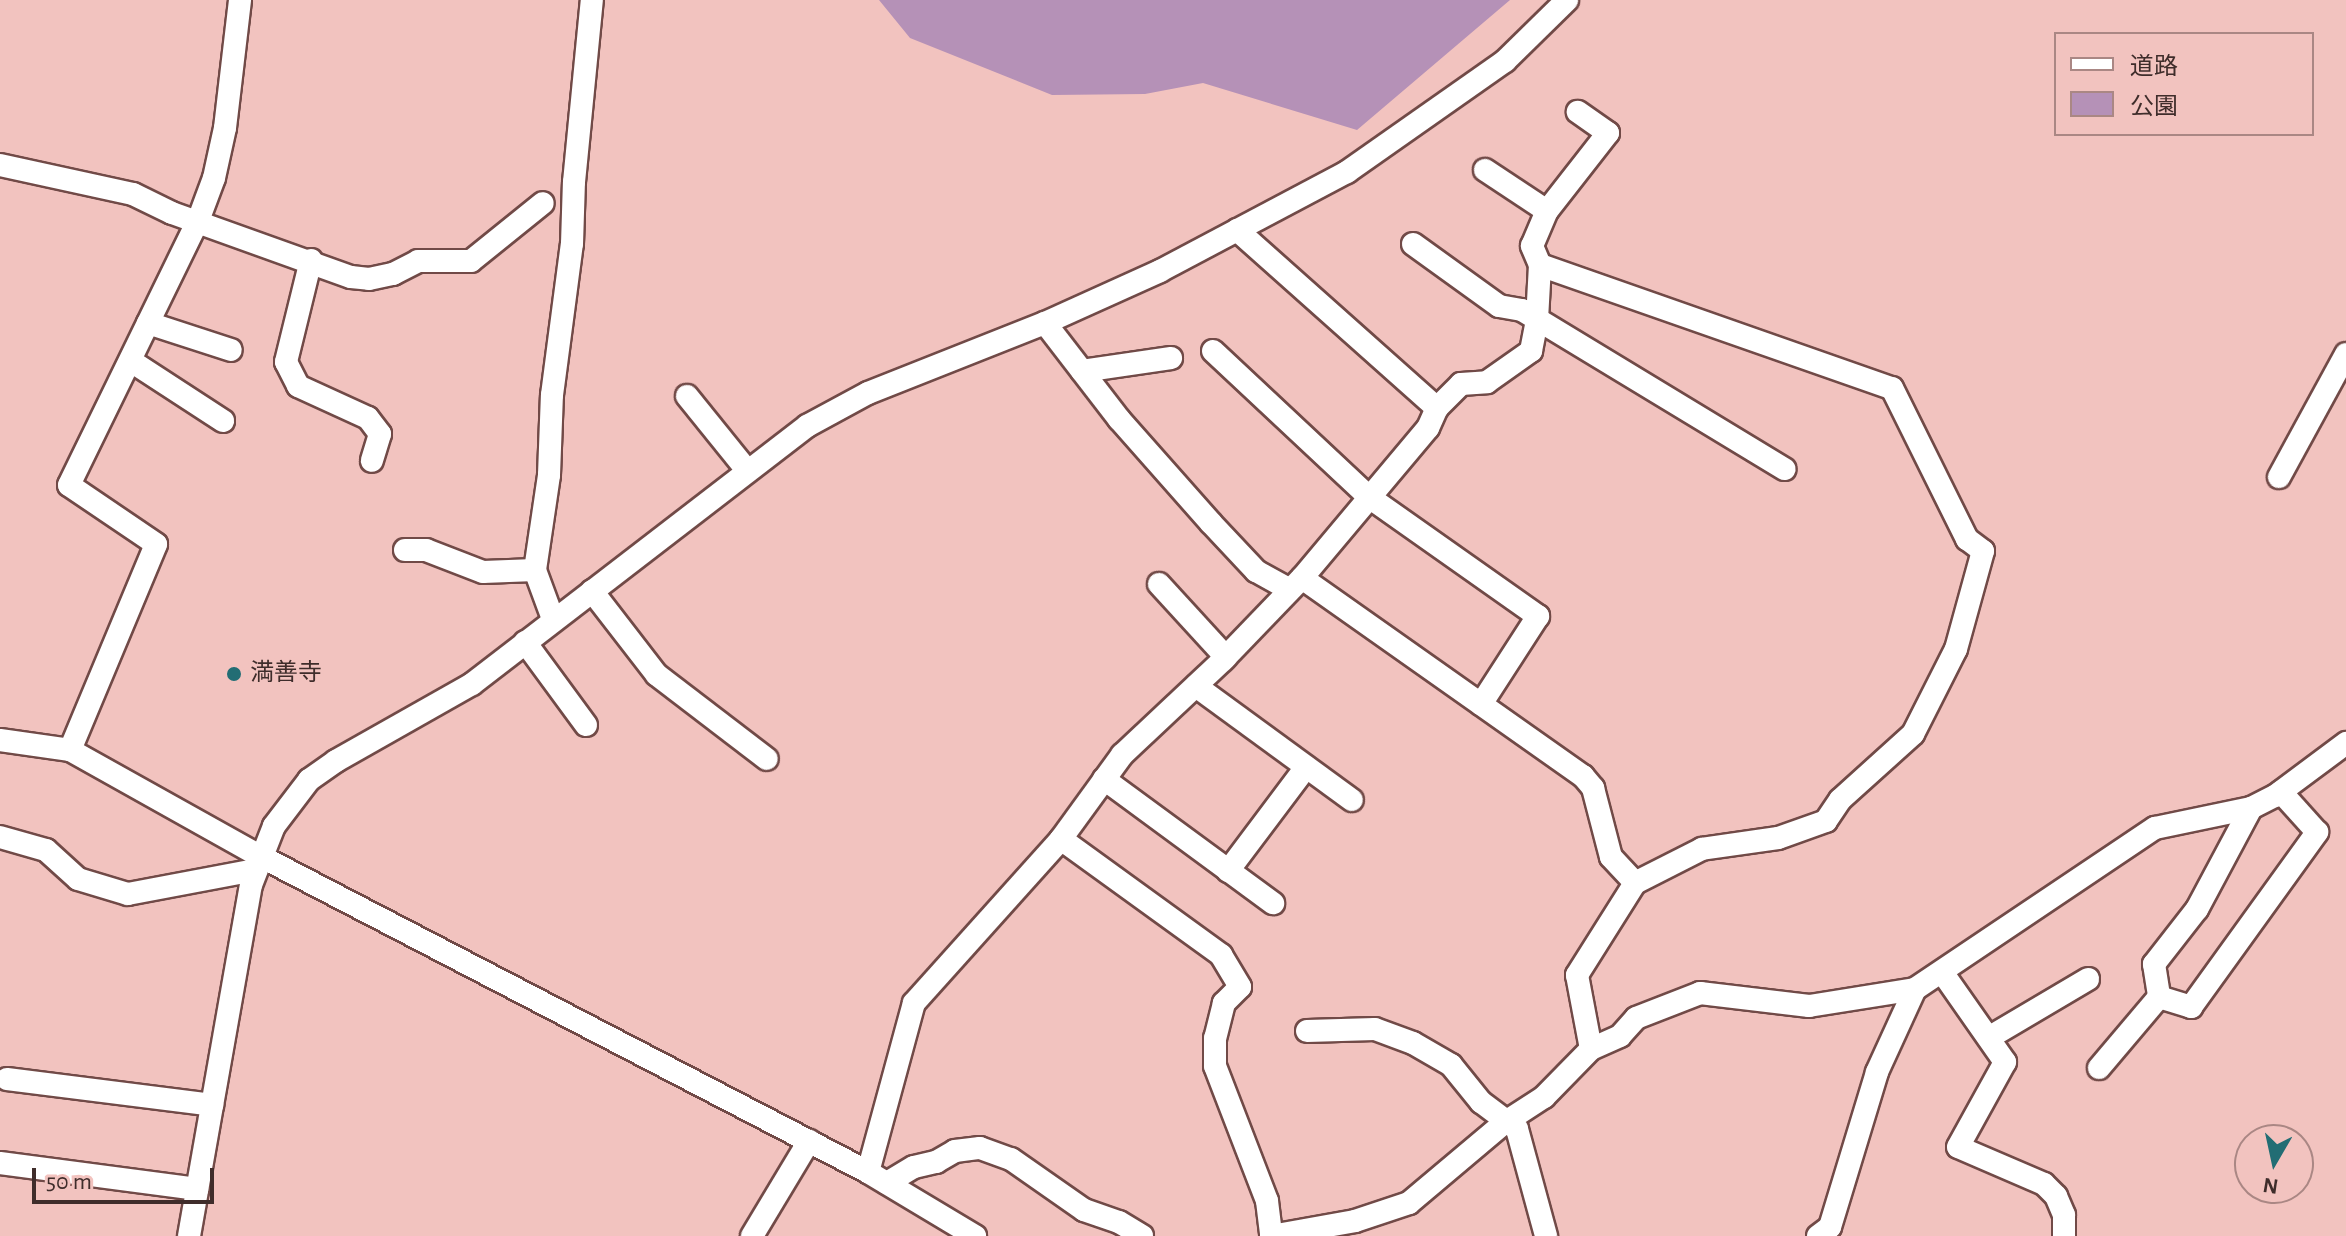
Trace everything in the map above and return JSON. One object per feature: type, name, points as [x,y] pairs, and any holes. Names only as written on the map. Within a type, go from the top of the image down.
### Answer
[{"type":"street","points":[[70,750],[156,544],[69,485],[198,221],[214,178],[225,128],[240,0]]},
{"type":"street","points":[[553,619],[535,570],[549,475],[552,395],[572,244],[574,182],[592,0]]},
{"type":"street","points":[[189,1236],[258,863],[274,826],[309,780],[336,761],[472,684],[746,469],[807,426],[868,393],[1045,323],[1160,271],[1347,172],[1493,70],[1567,0]]},
{"type":"street","points":[[877,1178],[914,1003],[1061,839],[1122,755],[1226,657],[1295,584],[1428,428],[1437,408],[1461,384],[1487,382],[1531,351],[1537,320],[1540,265],[1532,246],[1547,211],[1608,133],[1578,112]]},
{"type":"street","points":[[0,165],[133,194],[351,277],[369,279],[393,274],[418,261],[471,261],[543,203]]},
{"type":"street","points":[[1485,170],[1547,211]]},
{"type":"street","points":[[1237,230],[1437,408]]},
{"type":"street","points":[[1413,244],[1499,306],[1522,310],[1785,469]]},
{"type":"street","points":[[311,260],[286,362],[298,386],[368,418],[380,434],[372,461]]},
{"type":"street","points":[[1540,265],[1892,388],[1967,539],[1983,551],[1956,649],[1913,734],[1840,800],[1826,821],[1778,838],[1702,849],[1635,883],[1577,975],[1591,1049]]},
{"type":"street","points":[[148,323],[231,350]]},
{"type":"street","points":[[1045,323],[1119,419],[1256,571],[1295,584],[1481,704],[1583,776],[1593,788],[1611,857],[1635,883]]},
{"type":"street","points":[[1213,351],[1369,497],[1538,616],[1481,704]]},
{"type":"street","points":[[2279,477],[2346,354]]},
{"type":"street","points":[[1082,371],[1171,358]]},
{"type":"street","points":[[131,361],[223,421]]},
{"type":"street","points":[[687,396],[746,469]]},
{"type":"street","points":[[405,550],[426,550],[483,572],[535,570]]},
{"type":"street","points":[[1159,584],[1226,657]]},
{"type":"street","points":[[592,591],[657,675],[767,759]]},
{"type":"street","points":[[525,642],[586,725]]},
{"type":"street","points":[[1196,686],[1352,800]]},
{"type":"street","points":[[0,740],[70,750],[258,863],[809,1141],[877,1178],[964,1233]]},
{"type":"street","points":[[1061,839],[1221,955],[1240,987],[1224,1003],[1215,1038],[1215,1066],[1267,1201],[1271,1236],[1355,1221],[1409,1203],[1504,1123],[1544,1097],[1591,1049],[1620,1036],[1636,1018],[1700,993],[1809,1006],[1915,989],[2155,828],[2251,808],[2342,755]]},
{"type":"street","points":[[1228,871],[1306,767]]},
{"type":"street","points":[[1104,779],[1273,903]]},
{"type":"street","points":[[2159,997],[2191,1007],[2317,832],[2281,792]]},
{"type":"street","points":[[2099,1068],[2159,997],[2154,964],[2197,909],[2251,808]]},
{"type":"street","points":[[0,837],[46,850],[78,879],[128,894],[258,863]]},
{"type":"street","points":[[1942,972],[2005,1062],[1958,1147],[2044,1184],[2056,1196],[2064,1215],[2064,1236]]},
{"type":"street","points":[[1990,1037],[2088,979]]},
{"type":"street","points":[[1831,1233],[1877,1072],[1915,989]]},
{"type":"street","points":[[1307,1031],[1375,1029],[1413,1043],[1451,1065],[1481,1102],[1504,1123],[1517,1129],[1546,1236]]},
{"type":"street","points":[[7,1079],[212,1105]]},
{"type":"street","points":[[752,1236],[809,1141]]},
{"type":"street","points":[[877,1178],[936,1162],[955,1151],[980,1148],[1011,1159],[1084,1210],[1119,1222],[1142,1236]]},
{"type":"street","points":[[0,1163],[197,1189]]},
{"type":"green space","points":[[879,0],[1510,0],[1357,130],[1203,83],[1145,94],[1052,95],[910,38]]},
{"type":"place","name":"満善寺","points":[[234,674]]}]
